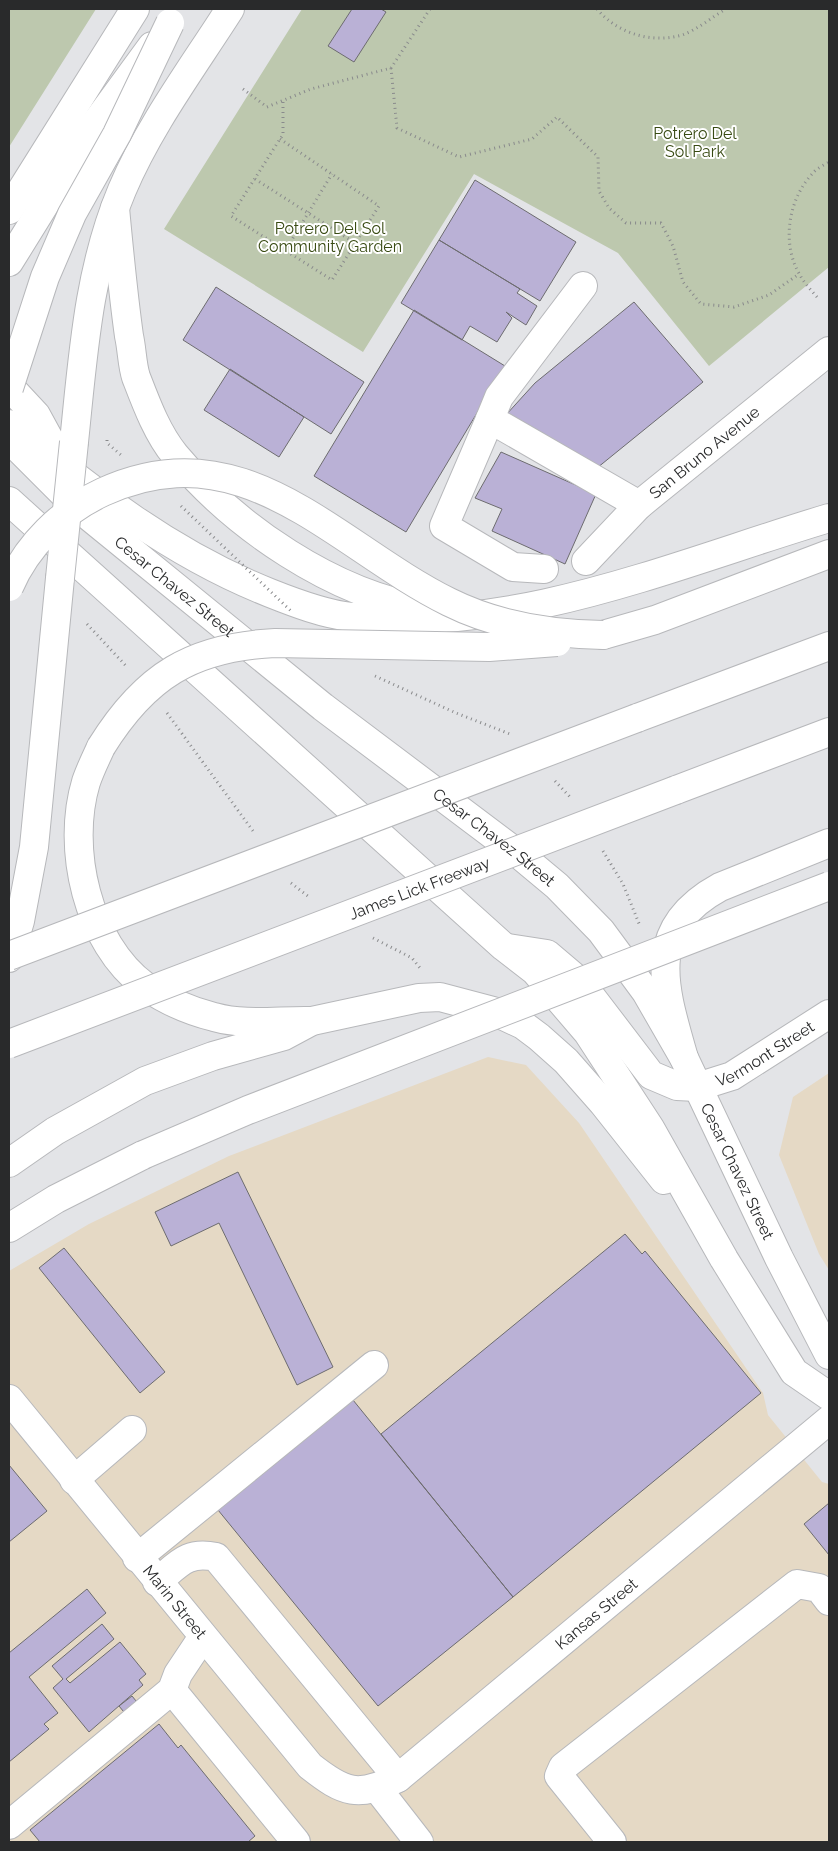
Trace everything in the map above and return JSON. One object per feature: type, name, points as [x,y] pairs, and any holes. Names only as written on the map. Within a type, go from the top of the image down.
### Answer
[{"type":"main road","points":[[9,210],[135,9]]},
{"type":"main road","points":[[9,957],[27,889],[34,847],[60,578],[64,445],[91,294],[115,208],[138,157],[230,9]]},
{"type":"main road","points":[[9,262],[92,128],[174,16]]},
{"type":"main road","points":[[64,445],[9,387],[45,276],[72,214],[116,134],[174,16]]},
{"type":"main road","points":[[115,208],[124,304],[135,374],[152,416],[175,454],[214,494],[254,528],[300,561],[355,588],[413,607],[467,616]]},
{"type":"main road","points":[[544,569],[513,567],[444,526],[499,397],[583,286]]},
{"type":"main road","name":"San Bruno Avenue","points":[[586,561],[639,505],[829,351]]},
{"type":"main road","points":[[490,419],[639,505]]},
{"type":"main road","points":[[9,424],[86,486],[188,555],[239,581],[292,602],[349,617],[410,620],[467,616],[516,608],[584,593],[829,518]]},
{"type":"main road","name":"Cesar Chavez Street","points":[[9,440],[75,505],[226,630],[372,744],[522,856],[557,886],[601,931],[630,969],[684,1058],[779,1258],[829,1355]]},
{"type":"main road","points":[[9,587],[28,553],[39,539],[80,504],[109,489],[144,478],[197,474],[238,480],[280,498],[409,578],[448,601],[469,610],[514,625],[542,631],[603,635]]},
{"type":"main road","points":[[9,501],[504,947],[535,971],[588,1033],[650,1128],[724,1259],[794,1372],[829,1396]]},
{"type":"main road","points":[[724,1259],[603,1103],[553,1049],[523,1025],[493,1011],[440,997],[419,998],[312,1022],[232,1021],[198,1012],[167,999],[144,985],[118,959],[99,926],[86,886],[80,846],[80,823],[86,782],[101,747],[122,714],[135,699],[164,676],[197,657],[234,647],[291,643],[512,647],[540,645],[603,635],[655,620],[829,554]]},
{"type":"main road","points":[[9,957],[829,646]]},
{"type":"main road","name":"James Lick Freeway","points":[[9,1044],[829,732]]},
{"type":"main road","points":[[684,1058],[670,1008],[665,972],[666,954],[672,933],[680,918],[697,900],[720,886],[829,843]]},
{"type":"main road","points":[[9,1228],[56,1199],[144,1154],[248,1110],[829,886]]},
{"type":"main road","points":[[504,947],[547,954],[580,982],[651,1075],[677,1086],[697,1087]]},
{"type":"main road","name":"Vermont Street","points":[[697,1087],[732,1076],[829,1014]]},
{"type":"main road","points":[[9,1163],[55,1131],[145,1081],[213,1056],[284,1036],[312,1022]]},
{"type":"main road","points":[[138,1558],[374,1364]]},
{"type":"main road","name":"Marin Street","points":[[9,1399],[202,1638],[310,1766],[332,1784],[376,1785]]},
{"type":"main road","name":"Kansas Street","points":[[376,1785],[829,1420]]},
{"type":"main road","points":[[74,1480],[132,1430]]},
{"type":"main road","points":[[157,1582],[189,1556],[204,1555],[216,1557],[376,1785],[419,1842]]},
{"type":"main road","points":[[612,1842],[558,1776],[563,1767],[797,1584],[819,1588],[829,1601]]},
{"type":"main road","points":[[9,1825],[172,1690],[178,1674],[202,1638]]},
{"type":"main road","points":[[172,1690],[296,1842]]},
{"type":"path","points":[[430,9],[391,68],[397,128],[458,157],[532,139],[557,117],[598,157],[599,191],[609,208],[626,223],[662,223],[673,246],[683,282],[702,304],[734,307],[769,295],[799,274]]},
{"type":"path","points":[[597,9],[606,19],[629,33],[656,38],[683,35],[726,9]]},
{"type":"path","points":[[242,89],[267,107],[311,89],[391,68]]},
{"type":"path","points":[[280,140],[379,206],[332,280],[231,216],[255,178],[280,140],[284,135],[283,100]]},
{"type":"path","points":[[817,296],[799,274],[790,247],[789,221],[799,192],[814,172],[829,162]]},
{"type":"path","points":[[285,251],[332,174]]},
{"type":"path","points":[[255,178],[355,243]]},
{"type":"path","points":[[107,443],[129,462]]},
{"type":"path","points":[[179,504],[294,613]]},
{"type":"path","points":[[88,624],[127,668]]},
{"type":"path","points":[[165,711],[254,832]]},
{"type":"path","points":[[288,879],[294,887],[316,902]]},
{"type":"path","points":[[370,936],[412,958],[425,973]]},
{"type":"shaded area","points":[[488,1057],[526,1065],[579,1123],[763,1393],[768,1415],[822,1482],[829,1484],[829,1842],[9,1842],[9,1271],[89,1224],[229,1156]]},
{"type":"shaded area","points":[[829,1073],[829,1270],[819,1254],[779,1155],[793,1097]]},
{"type":"green space","points":[[9,9],[96,9],[9,147]]},
{"type":"green space","name":"Potrero Del Sol Park","points":[[302,9],[829,9],[829,267],[709,366],[618,253],[474,174],[363,352],[164,229]]},
{"type":"building","points":[[352,9],[381,9],[386,12],[354,62],[328,46]]},
{"type":"building","points":[[475,180],[576,242],[540,301],[439,240]]},
{"type":"building","points":[[439,240],[520,289],[517,293],[537,306],[526,325],[506,312],[512,318],[497,342],[470,326],[462,340],[401,303]]},
{"type":"building","points":[[216,287],[364,382],[331,434],[183,340]]},
{"type":"building","points":[[634,302],[703,382],[597,468],[505,416],[535,383]]},
{"type":"building","points":[[414,310],[505,366],[406,532],[314,476]]},
{"type":"building","points":[[230,369],[304,417],[279,457],[204,410]]},
{"type":"building","points":[[501,452],[596,494],[565,564],[492,531],[502,509],[475,498]]},
{"type":"building","points":[[238,1172],[333,1367],[297,1385],[219,1223],[171,1246],[155,1212]]},
{"type":"building","points":[[625,1234],[642,1254],[645,1251],[761,1393],[513,1597],[381,1434]]},
{"type":"building","points":[[64,1248],[165,1372],[140,1393],[39,1268]]},
{"type":"building","points":[[353,1400],[513,1597],[378,1706],[218,1510]]},
{"type":"building","points":[[9,1465],[47,1511],[9,1542]]},
{"type":"building","points":[[829,1503],[829,1555],[804,1524]]},
{"type":"building","points":[[87,1589],[106,1613],[29,1677],[58,1713],[44,1724],[49,1729],[9,1762],[9,1653]]},
{"type":"building","points":[[102,1624],[114,1639],[66,1679],[70,1683],[120,1642],[146,1674],[139,1680],[143,1685],[89,1732],[53,1688],[63,1679],[52,1666]]},
{"type":"building","points":[[132,1696],[141,1707],[128,1717],[119,1706]]},
{"type":"building","points":[[159,1724],[178,1748],[181,1745],[255,1836],[248,1842],[40,1842],[30,1830]]},
{"type":"park label","name":"Potrero Del Sol Community Garden","points":[[330,237]]}]
